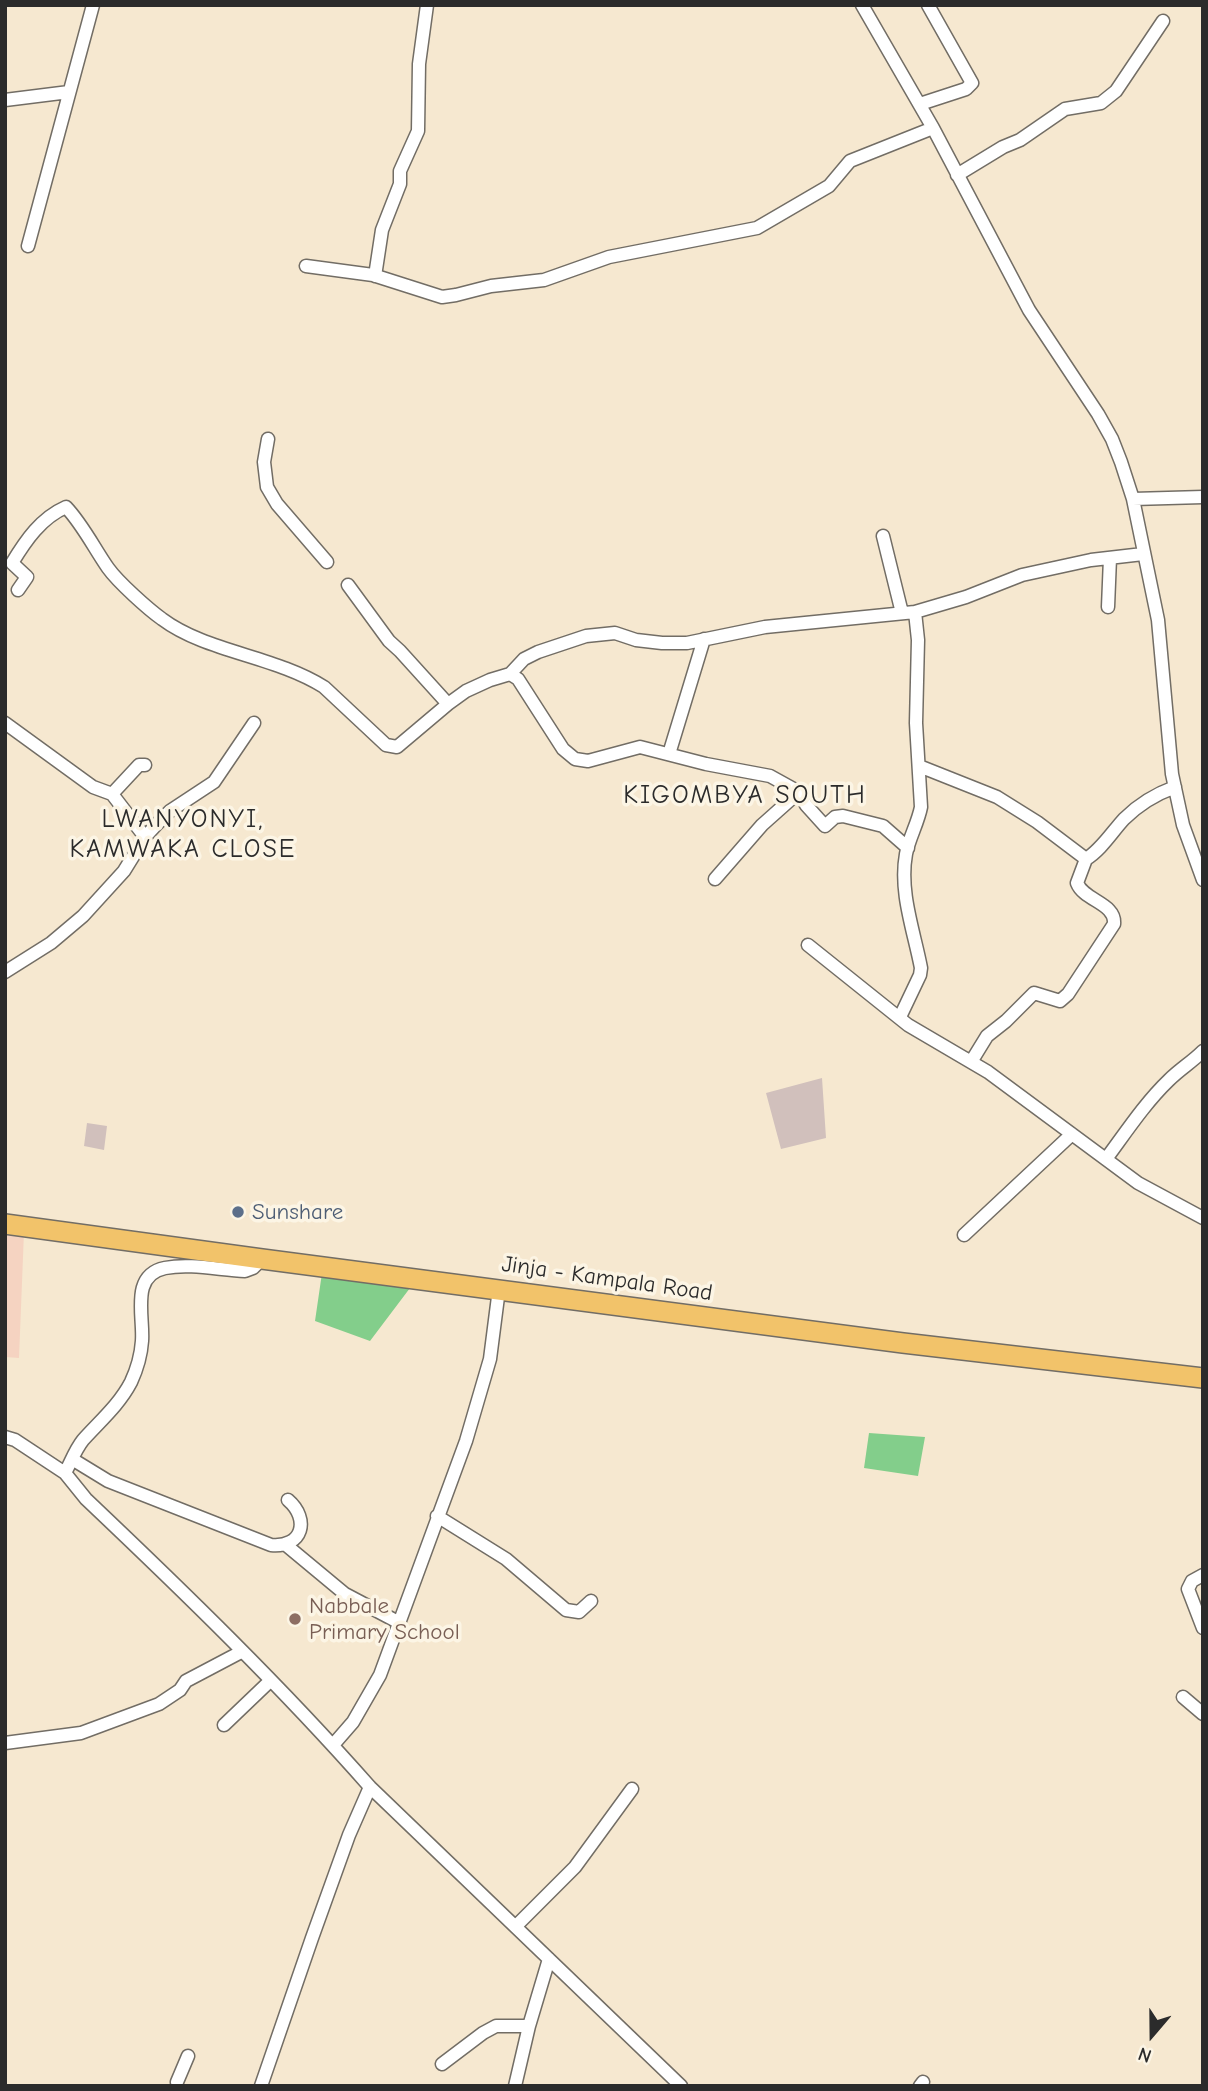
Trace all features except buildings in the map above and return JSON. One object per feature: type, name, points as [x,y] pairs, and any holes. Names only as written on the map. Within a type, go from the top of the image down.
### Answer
[{"type":"highway","name":"Jinja - Kampala Road","points":[[5,1223],[903,1343],[1203,1378]]},
{"type":"street","points":[[28,246],[93,5]]},
{"type":"street","points":[[375,276],[382,230],[400,184],[400,171],[418,131],[419,64],[427,5]]},
{"type":"street","points":[[862,5],[920,104],[1029,310],[1112,439],[1133,499],[1158,620],[1163,690],[1175,787],[1183,825],[1203,880]]},
{"type":"street","points":[[920,104],[967,89],[972,83],[928,5]]},
{"type":"street","points":[[957,175],[1003,147],[1020,140],[1065,109],[1106,100],[1116,91],[1163,21]]},
{"type":"street","points":[[5,100],[69,92]]},
{"type":"street","points":[[306,266],[375,276],[434,295],[456,295],[491,286],[544,280],[609,257],[757,228],[829,186],[850,161],[933,128]]},
{"type":"street","points":[[268,439],[264,463],[267,487],[276,504],[327,562]]},
{"type":"street","points":[[1133,499],[1203,497]]},
{"type":"street","points":[[18,590],[27,578],[12,562],[39,526],[55,512],[66,507],[78,519],[109,569],[163,620],[188,634],[282,666],[313,680],[386,745],[397,747],[466,691],[510,674],[524,659],[550,646],[603,632],[636,640],[687,643],[765,627],[909,612],[966,597],[1022,575],[1143,554]]},
{"type":"street","points":[[883,536],[918,640],[916,723],[921,807],[905,862],[908,910],[921,968],[900,1017]]},
{"type":"street","points":[[1108,607],[1110,558]]},
{"type":"street","points":[[348,585],[388,641],[448,704]]},
{"type":"street","points":[[669,754],[704,639]]},
{"type":"street","points":[[510,674],[518,679],[564,749],[575,759],[588,761],[640,747],[770,776],[799,792],[806,805],[825,825],[839,815],[883,826],[908,848]]},
{"type":"street","points":[[5,972],[51,943],[83,916],[124,871],[145,837],[170,811],[214,782],[254,723]]},
{"type":"street","points":[[7,727],[93,787],[112,794],[145,837]]},
{"type":"street","points":[[112,794],[139,765],[145,765]]},
{"type":"street","points":[[919,766],[998,797],[1086,859]]},
{"type":"street","points":[[971,1062],[987,1035],[1006,1021],[1034,993],[1060,1001],[1068,994],[1114,924],[1112,912],[1080,891],[1077,883],[1086,859],[1126,817],[1161,792],[1175,787]]},
{"type":"street","points":[[715,879],[762,825],[799,792]]},
{"type":"street","points":[[808,945],[920,1033],[971,1062],[1139,1183],[1203,1218]]},
{"type":"street","points":[[1106,1159],[1138,1115],[1170,1079],[1203,1051]]},
{"type":"street","points":[[964,1235],[1072,1135]]},
{"type":"street","points":[[65,1473],[82,1442],[122,1397],[136,1371],[142,1344],[140,1306],[146,1279],[163,1268],[179,1266],[245,1271],[253,1268],[262,1259]]},
{"type":"street","points":[[333,1745],[353,1722],[380,1675],[466,1441],[491,1359],[499,1289]]},
{"type":"street","points":[[5,1437],[15,1440],[65,1473],[86,1499],[241,1651],[370,1787],[681,2086]]},
{"type":"street","points":[[72,1459],[108,1481],[271,1545],[293,1542],[298,1533],[301,1518],[298,1508],[288,1500]]},
{"type":"street","points":[[438,1516],[506,1559],[566,1610],[579,1612],[591,1601]]},
{"type":"street","points":[[286,1545],[345,1594],[398,1622]]},
{"type":"street","points":[[1203,1575],[1192,1581],[1188,1589],[1203,1628]]},
{"type":"street","points":[[5,1743],[81,1733],[159,1704],[180,1690],[186,1681],[241,1651]]},
{"type":"street","points":[[224,1725],[270,1681]]},
{"type":"street","points":[[1183,1697],[1195,1710],[1203,1714]]},
{"type":"street","points":[[261,2086],[321,1912],[370,1787]]},
{"type":"street","points":[[516,1926],[575,1867],[632,1788]]},
{"type":"street","points":[[515,2086],[529,2026],[550,1959]]},
{"type":"street","points":[[442,2064],[496,2026],[529,2026]]},
{"type":"street","points":[[177,2082],[188,2056]]},
{"type":"shaded area","points":[[822,1078],[826,1138],[781,1149],[766,1093]]},
{"type":"shaded area","points":[[87,1123],[107,1126],[104,1150],[84,1146]]},
{"type":"shaded area","points":[[5,1230],[24,1232],[19,1358],[5,1357]]},
{"type":"green space","points":[[322,1273],[410,1288],[370,1341],[315,1321]]},
{"type":"green space","points":[[869,1433],[925,1437],[918,1476],[864,1468]]},
{"type":"place","name":"Sunshare","points":[[238,1212]]},
{"type":"place","name":"Nabbale Primary School","points":[[295,1619]]},
{"type":"district","name":"KIGOMBYA SOUTH","points":[[745,796]]},
{"type":"district","name":"LWANYONYI, KAMWAKA CLOSE","points":[[183,835]]}]
